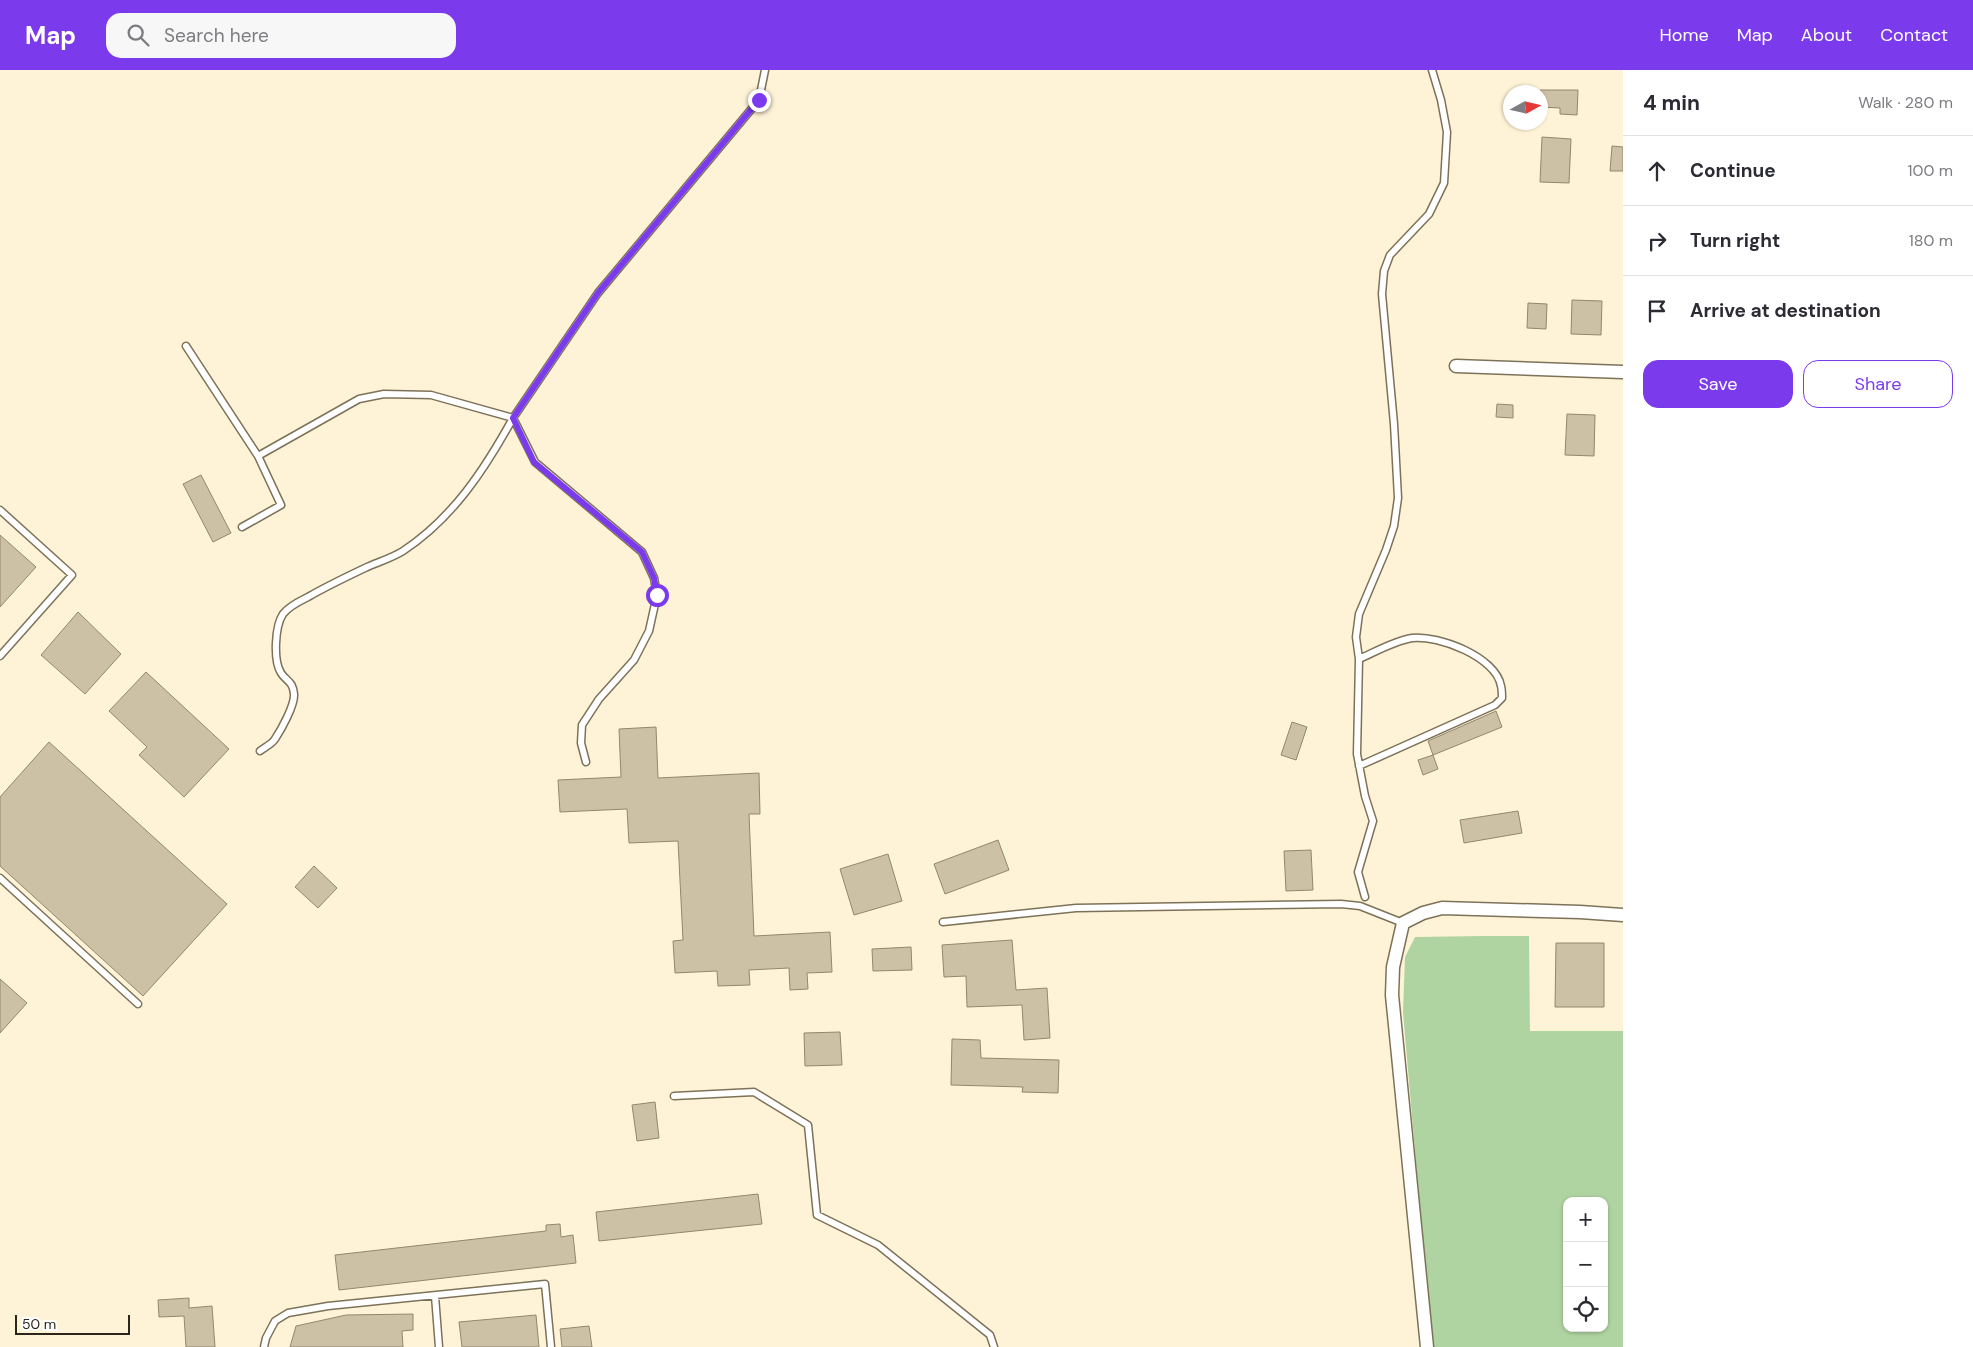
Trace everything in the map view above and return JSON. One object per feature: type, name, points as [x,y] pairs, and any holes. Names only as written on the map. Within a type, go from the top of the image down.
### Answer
[{"type":"street","points":[[1456,366],[1623,372]]},
{"type":"street","points":[[1427,1347],[1392,995],[1392,967],[1402,923],[1423,913],[1442,908],[1623,915]]},
{"type":"lane","points":[[260,750],[274,741],[291,708],[294,695],[290,680],[281,672],[277,658],[276,637],[278,624],[284,613],[296,603],[324,588],[402,551],[443,519],[493,454],[513,418],[598,293],[759,100],[765,70]]},
{"type":"lane","points":[[1365,897],[1358,872],[1373,822],[1365,796],[1357,754],[1359,660],[1356,637],[1359,614],[1394,526],[1398,498],[1394,424],[1382,294],[1384,271],[1390,255],[1429,214],[1444,183],[1447,132],[1441,100],[1432,70]]},
{"type":"lane","points":[[186,346],[258,456],[281,505],[242,527]]},
{"type":"lane","points":[[258,456],[359,400],[384,394],[431,395],[513,418],[534,462],[642,552],[654,578],[657,595],[649,630],[634,660],[599,699],[582,725],[581,743],[586,762]]},
{"type":"lane","points":[[0,510],[72,575],[0,656]]},
{"type":"lane","points":[[1359,660],[1411,638],[1432,638],[1453,644],[1482,660],[1495,674],[1501,685],[1502,698],[1495,706],[1359,766]]},
{"type":"lane","points":[[0,878],[138,1004]]},
{"type":"lane","points":[[943,922],[1076,908],[1341,904],[1360,906],[1402,923]]},
{"type":"lane","points":[[674,1096],[754,1092],[808,1125],[817,1215],[878,1245],[990,1335],[994,1347]]},
{"type":"lane","points":[[264,1347],[266,1338],[275,1321],[288,1313],[328,1306],[545,1284],[551,1347]]},
{"type":"lane","points":[[435,1296],[439,1347]]},
{"type":"green space","points":[[1529,936],[1530,1031],[1623,1031],[1623,1347],[1432,1347],[1403,1012],[1405,957],[1415,937]]},
{"type":"building","points":[[1548,90],[1578,90],[1577,115],[1560,114],[1560,108],[1548,107]]},
{"type":"building","points":[[1542,137],[1571,139],[1569,183],[1540,182]]},
{"type":"building","points":[[1612,146],[1623,147],[1623,171],[1610,171]]},
{"type":"building","points":[[1572,300],[1602,301],[1601,335],[1571,334]]},
{"type":"building","points":[[1528,303],[1547,304],[1546,329],[1527,328]]},
{"type":"building","points":[[1497,404],[1513,405],[1513,418],[1496,417]]},
{"type":"building","points":[[1567,414],[1595,415],[1594,456],[1565,455]]},
{"type":"building","points":[[201,475],[231,533],[213,542],[183,484]]},
{"type":"building","points":[[0,535],[36,567],[0,607]]},
{"type":"building","points":[[78,612],[121,654],[85,694],[41,655]]},
{"type":"building","points":[[146,672],[229,749],[184,797],[139,755],[147,747],[109,711]]},
{"type":"building","points":[[1496,711],[1502,727],[1433,755],[1428,741]]},
{"type":"building","points":[[1292,722],[1307,727],[1296,760],[1281,755]]},
{"type":"building","points":[[656,727],[658,778],[759,773],[760,814],[749,814],[754,936],[830,932],[832,972],[807,973],[808,989],[790,990],[789,968],[749,970],[750,985],[718,986],[717,971],[675,973],[673,941],[683,940],[678,841],[629,843],[627,809],[560,812],[558,780],[621,777],[619,729]]},
{"type":"building","points":[[49,742],[227,904],[143,996],[0,866],[0,797]]},
{"type":"building","points":[[1433,755],[1438,769],[1423,775],[1418,760]]},
{"type":"building","points":[[1518,811],[1522,833],[1464,843],[1460,820]]},
{"type":"building","points":[[998,840],[1009,870],[945,894],[934,864]]},
{"type":"building","points":[[1311,850],[1313,890],[1286,891],[1284,851]]},
{"type":"building","points":[[888,854],[902,901],[854,915],[840,869]]},
{"type":"building","points":[[314,866],[337,888],[318,908],[295,887]]},
{"type":"building","points":[[1012,940],[1016,990],[1047,988],[1050,1038],[1024,1040],[1022,1005],[967,1007],[966,976],[944,977],[942,945]]},
{"type":"building","points":[[1556,943],[1604,943],[1604,1007],[1555,1007]]},
{"type":"building","points":[[911,947],[912,970],[873,971],[872,949]]},
{"type":"building","points":[[0,979],[27,1003],[0,1033]]},
{"type":"building","points":[[840,1032],[842,1065],[805,1066],[804,1033]]},
{"type":"building","points":[[952,1039],[980,1040],[981,1058],[1059,1060],[1058,1093],[1022,1092],[1023,1087],[951,1085]]},
{"type":"building","points":[[655,1102],[659,1138],[637,1141],[632,1105]]},
{"type":"building","points":[[758,1194],[762,1224],[599,1241],[596,1212]]},
{"type":"building","points":[[560,1224],[561,1237],[573,1235],[576,1263],[339,1290],[335,1255],[546,1231],[546,1225]]},
{"type":"building","points":[[189,1298],[189,1308],[212,1306],[215,1347],[186,1347],[184,1316],[159,1317],[158,1300]]},
{"type":"building","points":[[413,1314],[413,1330],[402,1331],[403,1347],[290,1347],[296,1326],[346,1315]]},
{"type":"building","points":[[536,1315],[539,1347],[462,1347],[459,1322]]},
{"type":"building","points":[[589,1326],[592,1347],[562,1347],[560,1329]]},
{"type":"route","points":[[657,595],[654,578],[642,552],[534,462],[513,418],[598,293],[759,100]]}]
